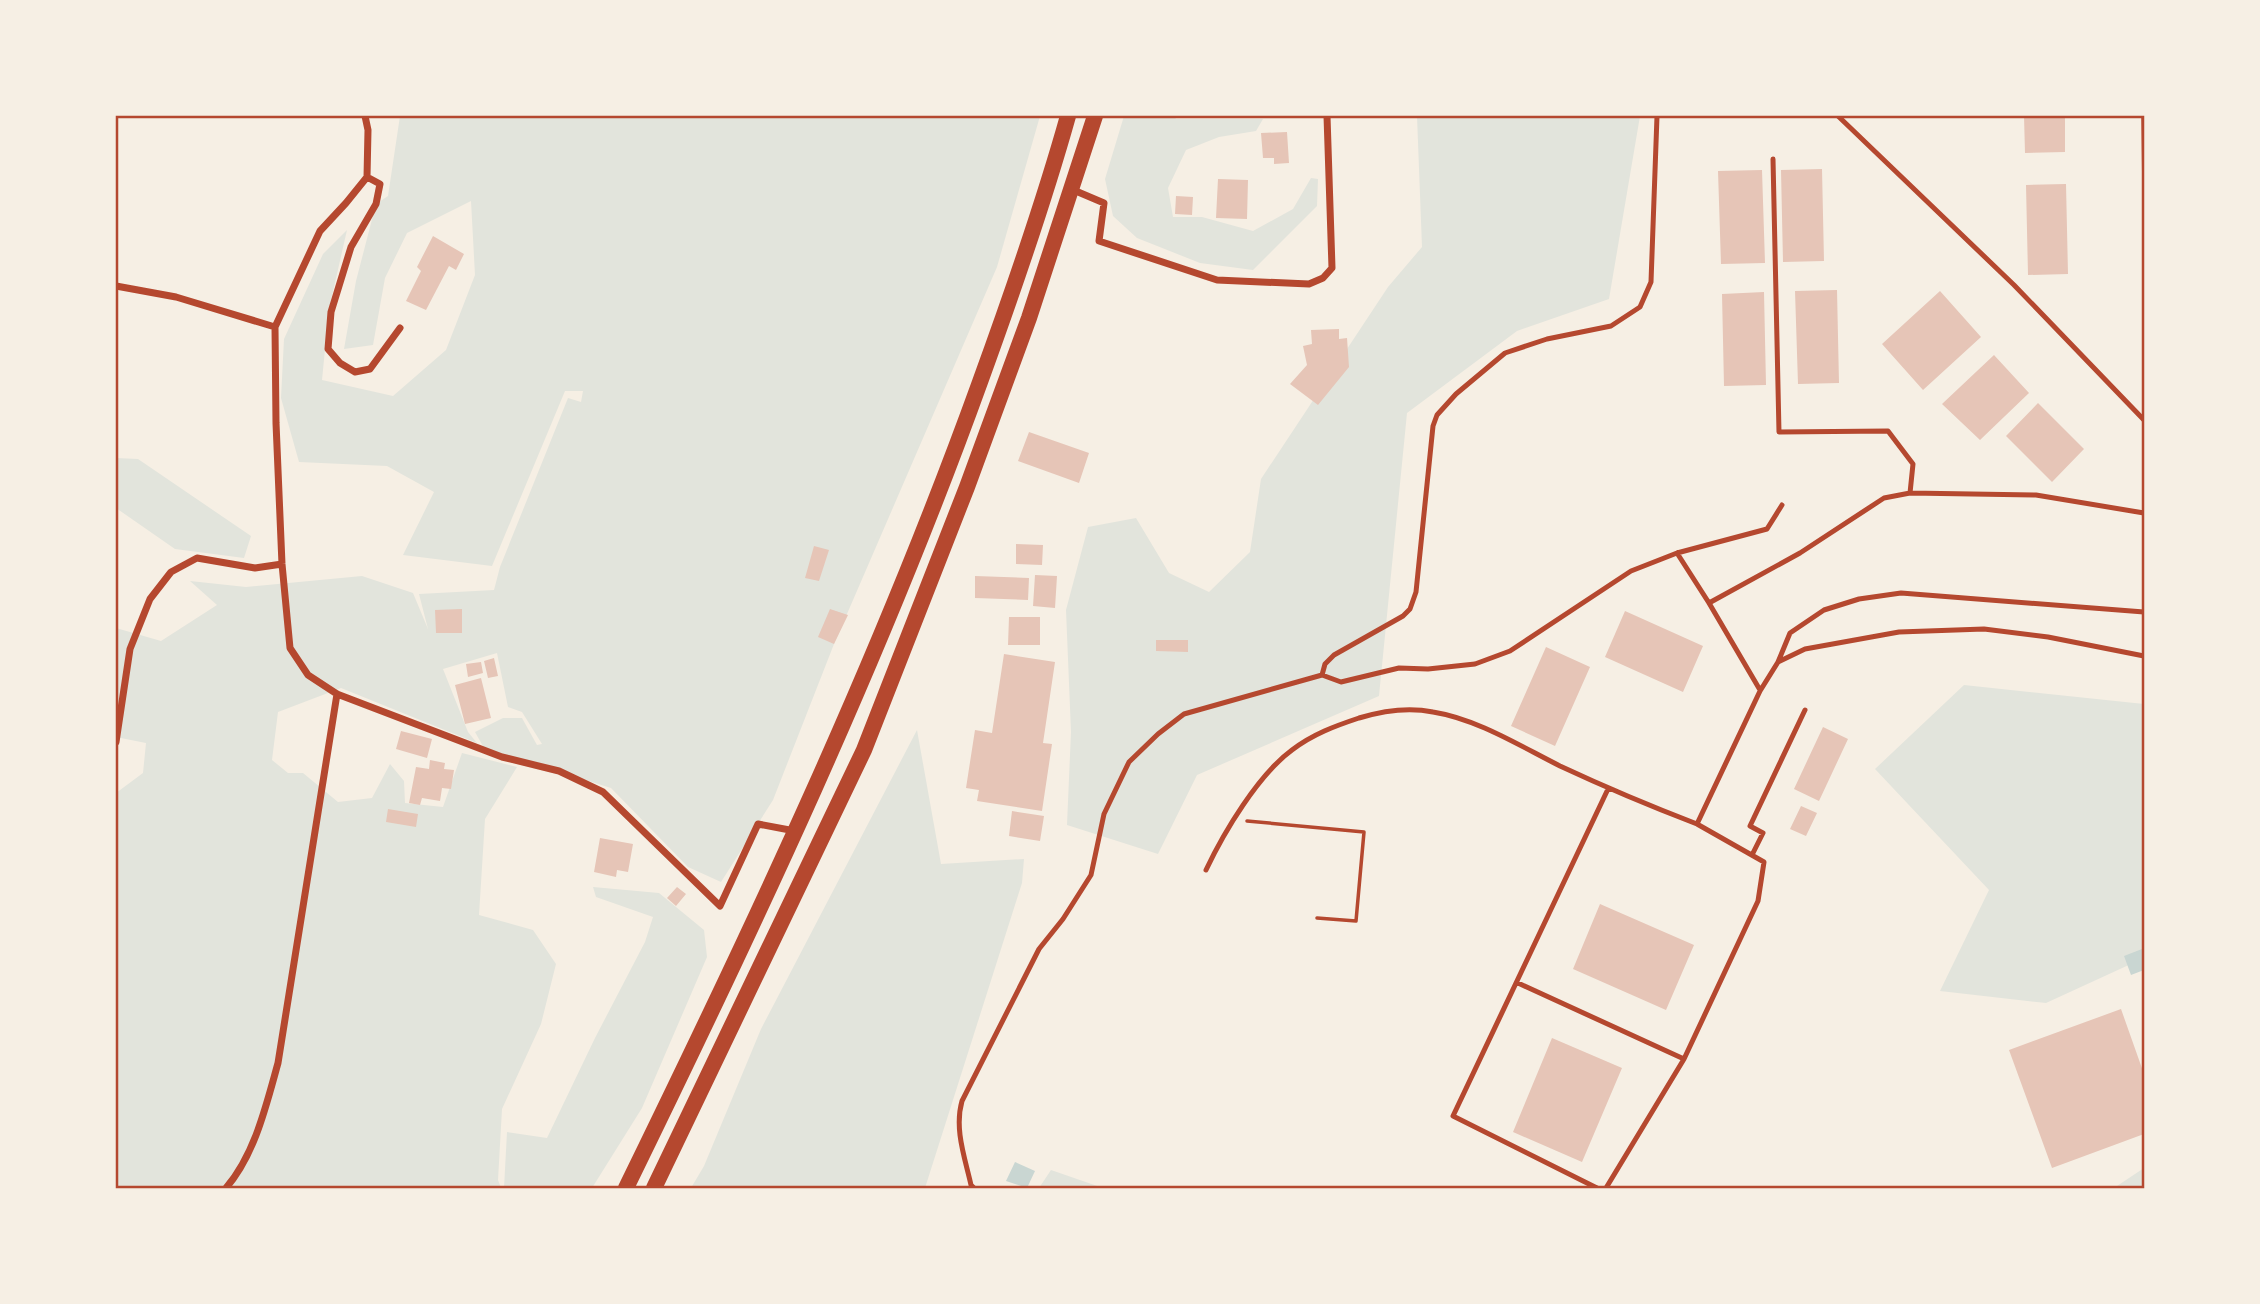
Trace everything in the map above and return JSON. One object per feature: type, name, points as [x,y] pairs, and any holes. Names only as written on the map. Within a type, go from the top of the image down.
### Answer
[{"type":"highway","points":[[626,1188],[724,988],[874,656],[947,474],[1008,304],[1068,116]]},
{"type":"highway","points":[[654,1188],[864,750],[1029,318],[1095,116]]},
{"type":"street","points":[[365,116],[368,130],[367,177],[320,231],[275,327],[282,564],[290,648],[308,675],[337,694],[502,757],[559,771],[603,792],[720,906],[758,824],[796,832]]},
{"type":"street","points":[[1071,189],[1104,203],[1099,240],[1217,280],[1309,284],[1323,278],[1332,268],[1327,116]]},
{"type":"street","points":[[367,177],[380,184],[376,204],[351,247],[331,313],[328,349],[340,363],[355,372],[370,369],[401,328]]},
{"type":"street","points":[[116,286],[176,297],[275,327]]},
{"type":"street","points":[[116,743],[130,649],[150,599],[171,572],[197,558],[255,568],[282,564]]},
{"type":"street","points":[[226,1188],[237,1176],[261,1123],[278,1063],[337,694]]},
{"type":"lane","points":[[1322,675],[1325,664],[1334,655],[1403,616],[1410,608],[1416,592],[1433,426],[1437,415],[1456,394],[1505,353],[1547,339],[1611,326],[1640,307],[1651,282],[1657,116]]},
{"type":"lane","points":[[1838,116],[2014,285],[2144,419]]},
{"type":"lane","points":[[1773,159],[1779,432],[1888,431],[1913,464],[1910,493]]},
{"type":"lane","points":[[1709,603],[1800,553],[1884,498],[1910,493],[2036,495],[2144,513]]},
{"type":"lane","points":[[974,1188],[966,1163],[958,1116],[962,1101],[1039,950],[1091,875],[1104,814],[1129,762],[1158,733],[1184,714],[1322,675],[1341,682],[1399,668],[1428,669],[1475,664],[1510,651],[1631,571],[1677,553],[1767,529],[1782,505]]},
{"type":"lane","points":[[1677,553],[1760,691]]},
{"type":"lane","points":[[1697,824],[1790,633],[1824,610],[1859,598],[1901,593],[2144,612]]},
{"type":"lane","points":[[1778,662],[1805,649],[1874,636],[1899,632],[1984,629],[2048,637],[2144,656]]},
{"type":"lane","points":[[1206,870],[1218,844],[1265,775],[1291,751],[1314,735],[1337,725],[1372,714],[1399,710],[1433,712],[1472,723],[1608,789],[1697,824],[1765,862],[1758,901],[1684,1059],[1606,1188]]},
{"type":"lane","points":[[1752,855],[1763,833],[1750,826],[1805,710]]},
{"type":"lane","points":[[1597,1188],[1453,1116],[1608,789]]},
{"type":"lane","points":[[1518,983],[1684,1059]]},
{"type":"path","points":[[2143,116],[2144,190]]},
{"type":"path","points":[[1235,820],[1364,832],[1356,921],[1317,918]]},
{"type":"shaded area","points":[[400,116],[1040,116],[997,267],[834,644],[773,800],[721,882],[688,867],[611,788],[484,748],[475,732],[503,718],[522,718],[537,745],[542,744],[522,712],[508,707],[497,653],[443,669],[468,732],[477,743],[341,688],[278,712],[272,760],[288,773],[303,773],[338,802],[372,798],[390,764],[404,781],[405,803],[443,807],[462,753],[517,767],[485,819],[479,915],[533,930],[556,964],[541,1024],[502,1109],[498,1180],[501,1188],[116,1188],[116,793],[143,773],[146,743],[116,737],[116,628],[161,641],[217,605],[190,581],[246,587],[362,576],[413,593],[428,629],[419,594],[494,590],[500,567],[568,398],[581,402],[583,391],[565,391],[492,566],[403,555],[434,492],[387,466],[299,462],[281,398],[284,339],[323,254],[347,230],[329,309],[322,380],[393,396],[446,350],[475,275],[471,201],[407,233],[385,278],[373,345],[344,349],[356,281],[376,204],[388,196]]},
{"type":"shaded area","points":[[1124,116],[1263,119],[1256,131],[1219,137],[1186,150],[1168,188],[1173,217],[1202,217],[1253,231],[1293,209],[1311,178],[1318,179],[1317,206],[1253,270],[1200,263],[1137,238],[1113,216],[1105,179]]},
{"type":"shaded area","points":[[1417,116],[1640,116],[1609,299],[1517,331],[1407,413],[1379,696],[1197,775],[1158,854],[1067,825],[1071,732],[1066,610],[1088,527],[1136,518],[1169,573],[1209,592],[1250,552],[1261,479],[1388,287],[1422,247]]},
{"type":"shaded area","points":[[116,458],[138,459],[251,536],[244,558],[175,549],[116,508]]},
{"type":"shaded area","points":[[1964,685],[2144,704],[2144,958],[2046,1003],[1940,991],[1989,890],[1875,769]]},
{"type":"shaded area","points":[[917,730],[941,864],[1024,859],[1022,883],[925,1188],[691,1188],[704,1166],[761,1029]]},
{"type":"shaded area","points":[[593,887],[659,893],[704,930],[707,957],[642,1108],[592,1188],[504,1188],[507,1132],[547,1138],[645,942],[653,917],[596,897]]},
{"type":"shaded area","points":[[2142,949],[2144,970],[2131,975],[2124,956]]},
{"type":"shaded area","points":[[1015,1162],[1035,1171],[1027,1188],[1006,1181]]},
{"type":"shaded area","points":[[2144,1168],[2144,1188],[2114,1188]]},
{"type":"shaded area","points":[[1051,1170],[1103,1188],[1039,1188]]},
{"type":"building","points":[[2024,116],[2065,116],[2065,152],[2025,153]]},
{"type":"building","points":[[1287,132],[1289,163],[1274,164],[1274,158],[1263,158],[1261,133]]},
{"type":"building","points":[[1822,169],[1824,261],[1783,262],[1781,170]]},
{"type":"building","points":[[1762,170],[1765,263],[1721,264],[1718,171]]},
{"type":"building","points":[[1218,179],[1248,180],[1247,219],[1216,218]]},
{"type":"building","points":[[2066,184],[2068,274],[2028,275],[2026,185]]},
{"type":"building","points":[[1176,196],[1193,197],[1192,215],[1175,214]]},
{"type":"building","points":[[433,236],[464,254],[456,270],[449,266],[426,310],[406,301],[421,271],[417,267]]},
{"type":"building","points":[[1837,290],[1839,383],[1798,384],[1795,291]]},
{"type":"building","points":[[1940,291],[1981,337],[1923,390],[1882,344]]},
{"type":"building","points":[[1764,292],[1766,385],[1724,386],[1722,294]]},
{"type":"building","points":[[1339,329],[1339,339],[1347,338],[1349,367],[1318,405],[1290,384],[1307,365],[1303,346],[1312,344],[1311,330]]},
{"type":"building","points":[[1994,355],[2029,393],[1980,440],[1942,404]]},
{"type":"building","points":[[2038,403],[2084,449],[2052,482],[2006,436]]},
{"type":"building","points":[[1029,432],[1089,453],[1079,483],[1018,461]]},
{"type":"building","points":[[1016,544],[1043,545],[1042,565],[1016,564]]},
{"type":"building","points":[[814,546],[829,550],[819,581],[805,578]]},
{"type":"building","points":[[1035,575],[1057,576],[1055,608],[1033,606]]},
{"type":"building","points":[[975,576],[1029,578],[1028,600],[975,598]]},
{"type":"building","points":[[462,609],[462,633],[436,633],[435,610]]},
{"type":"building","points":[[830,609],[848,615],[834,644],[818,637]]},
{"type":"building","points":[[1625,611],[1703,646],[1683,692],[1605,657]]},
{"type":"building","points":[[1009,617],[1040,617],[1040,645],[1008,645]]},
{"type":"building","points":[[1156,640],[1188,640],[1188,652],[1156,651]]},
{"type":"building","points":[[1546,647],[1590,667],[1555,746],[1511,726]]},
{"type":"building","points":[[1004,654],[1055,662],[1043,743],[1052,744],[1042,811],[977,801],[979,790],[966,788],[975,730],[992,733]]},
{"type":"building","points":[[494,658],[498,676],[488,678],[484,661]]},
{"type":"building","points":[[481,662],[483,673],[468,677],[466,664]]},
{"type":"building","points":[[481,678],[491,718],[465,724],[455,685]]},
{"type":"building","points":[[1823,727],[1848,739],[1819,801],[1794,789]]},
{"type":"building","points":[[401,731],[432,739],[427,758],[396,749]]},
{"type":"building","points":[[430,760],[445,763],[444,769],[454,770],[451,789],[442,788],[440,801],[422,798],[420,805],[409,803],[416,767],[429,769]]},
{"type":"building","points":[[1801,806],[1817,813],[1806,836],[1790,829]]},
{"type":"building","points":[[388,809],[418,814],[416,827],[386,822]]},
{"type":"building","points":[[1012,811],[1044,816],[1040,841],[1009,836]]},
{"type":"building","points":[[600,838],[633,844],[628,872],[617,870],[616,877],[594,872]]},
{"type":"building","points":[[677,887],[686,894],[676,906],[667,898]]},
{"type":"building","points":[[1600,904],[1694,945],[1666,1010],[1573,969]]},
{"type":"building","points":[[2121,1009],[2144,1074],[2144,1134],[2052,1168],[2009,1050]]},
{"type":"building","points":[[1552,1038],[1622,1068],[1582,1162],[1513,1132]]}]
